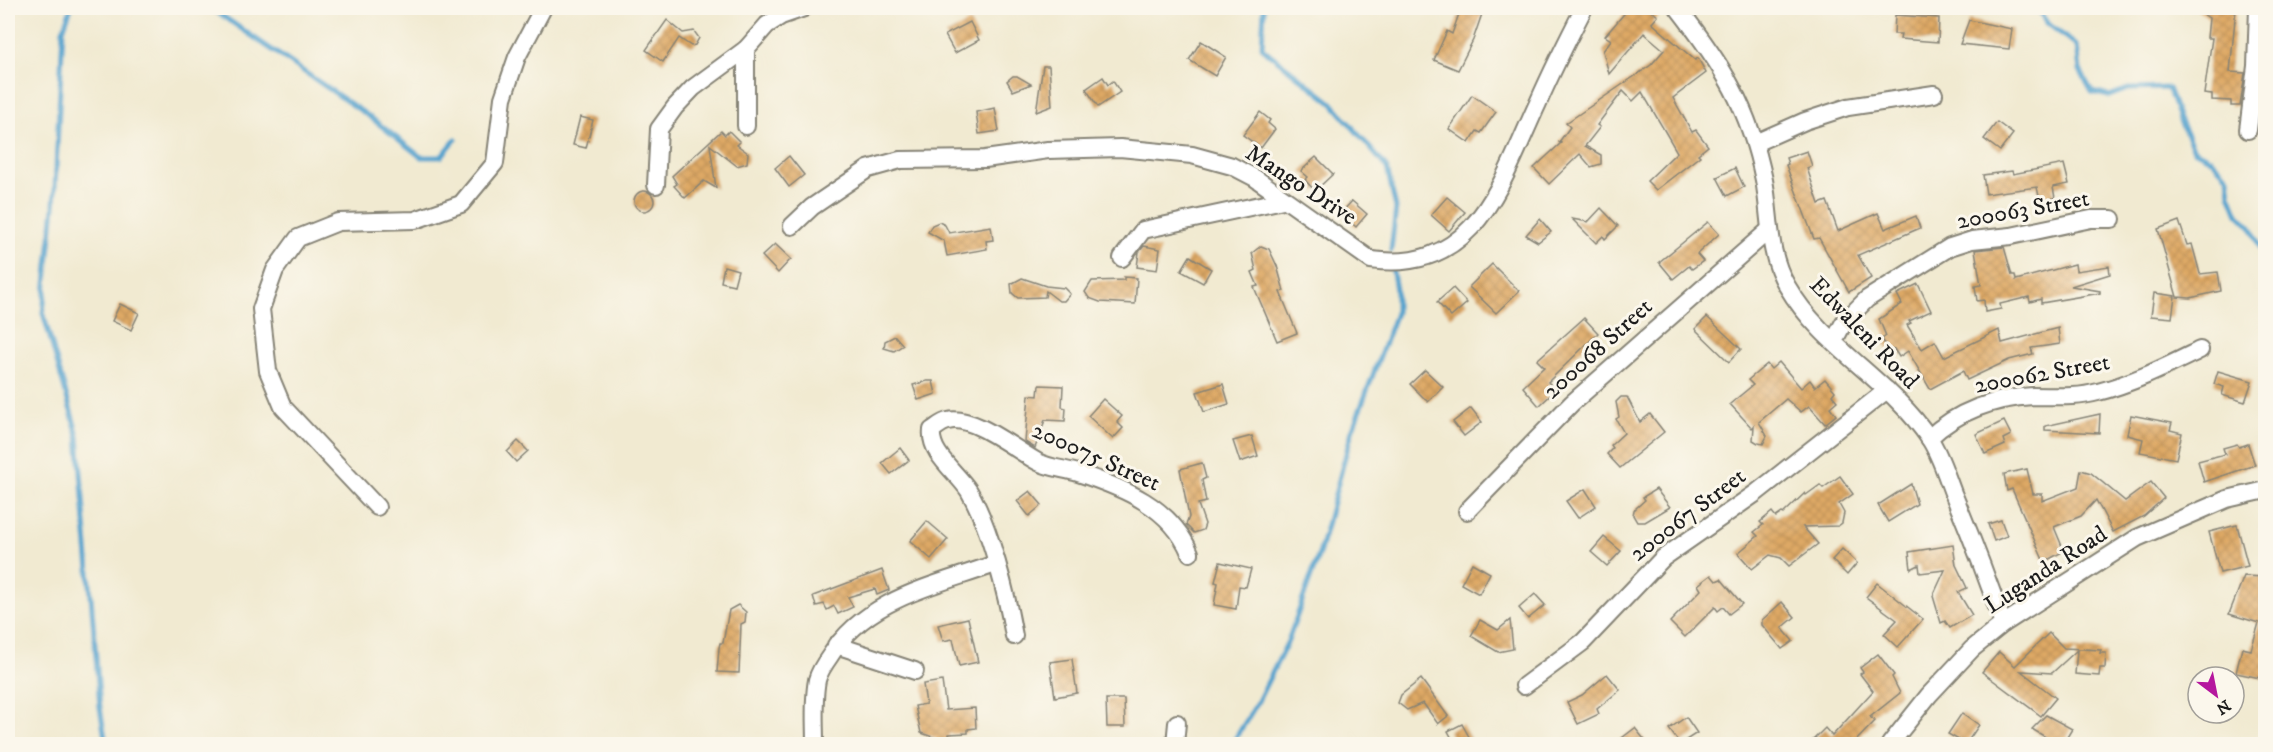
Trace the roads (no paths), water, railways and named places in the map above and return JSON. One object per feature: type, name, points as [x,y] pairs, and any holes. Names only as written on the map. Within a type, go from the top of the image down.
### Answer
[{"type":"street","points":[[377,507],[283,407],[268,371],[261,309],[275,270],[298,238],[338,222],[415,220],[461,204],[495,163],[503,98],[517,57],[543,8]]},
{"type":"street","name":"Mango Drive","points":[[792,226],[812,207],[868,169],[900,160],[985,159],[1048,150],[1120,148],[1192,155],[1232,166],[1255,178],[1283,200],[1371,260],[1390,263],[1412,261],[1447,249],[1466,234],[1486,212],[1507,174],[1584,8]]},
{"type":"street","name":"Edwaleni Road","points":[[1678,8],[1731,82],[1748,118],[1765,183],[1768,231],[1773,255],[1786,286],[1809,318],[1887,390],[1929,438],[1978,553],[2003,624]]},
{"type":"street","points":[[2248,130],[2256,66],[2258,8]]},
{"type":"street","points":[[656,185],[659,129],[693,88],[746,49],[767,25],[795,9]]},
{"type":"street","points":[[746,49],[746,126]]},
{"type":"street","points":[[1755,143],[1805,121],[1848,107],[1934,94]]},
{"type":"street","points":[[1122,258],[1143,230],[1283,200]]},
{"type":"street","name":"200063 Street","points":[[1834,341],[1844,322],[1867,299],[1950,247],[1972,240],[2011,236],[2080,221],[2112,219]]},
{"type":"street","name":"200068 Street","points":[[1467,511],[1572,403],[1768,231]]},
{"type":"street","name":"200062 Street","points":[[1929,438],[1957,416],[1990,402],[2030,396],[2096,393],[2152,373],[2200,350]]},
{"type":"street","name":"200067 Street","points":[[1524,686],[1583,642],[1663,558],[1756,493],[1887,390]]},
{"type":"street","name":"200075 Street","points":[[995,564],[989,538],[971,497],[931,440],[932,430],[949,420],[963,421],[998,437],[1040,464],[1078,473],[1124,491],[1170,519],[1183,536],[1190,553]]},
{"type":"street","name":"Luganda Road","points":[[1890,744],[1950,672],[1972,649],[2003,624],[2137,538],[2227,499],[2265,490]]},
{"type":"street","points":[[815,744],[814,703],[818,677],[836,645],[869,614],[885,603],[995,564],[1008,604],[1014,636]]},
{"type":"street","points":[[836,645],[915,671]]},
{"type":"street","points":[[1174,744],[1177,723]]},
{"type":"waterway","points":[[71,8],[63,30],[54,207],[43,313],[78,436],[100,707],[106,744]]},
{"type":"waterway","points":[[211,8],[370,117],[421,157],[441,157],[456,139]]},
{"type":"waterway","points":[[1264,8],[1262,48],[1332,103],[1387,168],[1396,208],[1391,250]]},
{"type":"waterway","points":[[2037,8],[2047,23],[2077,46],[2080,70],[2092,92],[2109,96],[2128,89],[2168,88],[2179,119],[2194,150],[2211,159],[2228,177],[2230,194],[2238,214],[2251,227],[2266,261]]},
{"type":"waterway","points":[[1232,744],[1257,703],[1288,641],[1320,551],[1352,431],[1396,313],[1396,290],[1392,267]]}]
